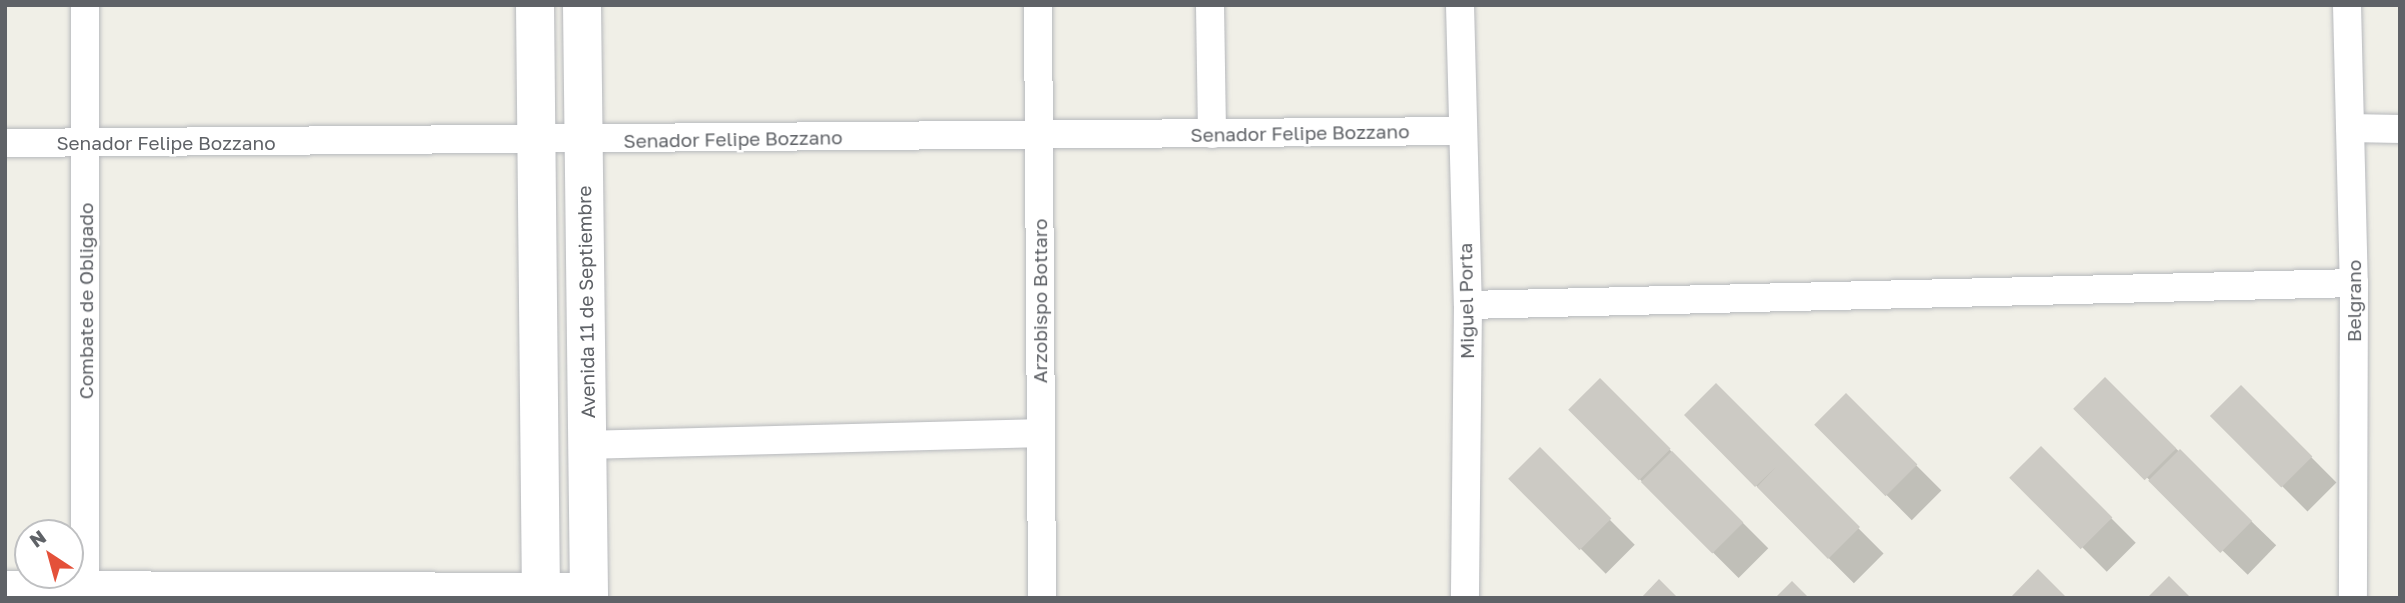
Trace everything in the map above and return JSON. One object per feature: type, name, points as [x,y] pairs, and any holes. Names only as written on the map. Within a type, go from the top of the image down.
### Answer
[{"type":"main road","points":[[535,5],[541,592]]},
{"type":"main road","name":"Avenida 11 de Septiembre","points":[[582,5],[589,592]]},
{"type":"street","name":"Combate de Obligado","points":[[85,5],[85,592]]},
{"type":"street","name":"Arzobispo Bottaro","points":[[1038,5],[1041,135],[1042,598]]},
{"type":"street","points":[[1210,5],[1212,134]]},
{"type":"street","name":"Miguel Porta","points":[[1460,5],[1468,305],[1465,598]]},
{"type":"street","name":"Belgrano","points":[[2347,5],[2354,283],[2353,598]]},
{"type":"street","points":[[2350,128],[2400,129]]},
{"type":"street","name":"Senador Felipe Bozzano","points":[[5,144],[536,142],[1462,131]]},
{"type":"street","points":[[1468,305],[2354,283]]},
{"type":"street","points":[[588,445],[1040,433]]},
{"type":"street","points":[[5,585],[85,592],[589,592]]},
{"type":"building","points":[[2105,377],[2176,448],[2145,480],[2073,409]]},
{"type":"building","points":[[1600,378],[1671,449],[1639,481],[1568,410]]},
{"type":"building","points":[[1716,383],[1860,527],[1828,559],[1757,487],[1776,467],[1755,487],[1684,415]]},
{"type":"building","points":[[2241,385],[2312,456],[2281,488],[2210,416]]},
{"type":"building","points":[[1846,393],[1917,464],[1886,496],[1814,425]]},
{"type":"building","points":[[2041,446],[2112,517],[2081,549],[2009,478]]},
{"type":"building","points":[[1540,447],[1611,518],[1580,550],[1508,479]]},
{"type":"building","points":[[2180,449],[2252,521],[2220,553],[2148,481]]},
{"type":"building","points":[[1672,451],[1743,522],[1712,554],[1641,482]]},
{"type":"building","points":[[2038,569],[2067,598],[2010,598]]},
{"type":"building","points":[[2169,576],[2191,598],[2147,598]]},
{"type":"building","points":[[1659,579],[1678,598],[1641,598]]},
{"type":"building","points":[[1792,581],[1809,598],[1775,598]]}]
